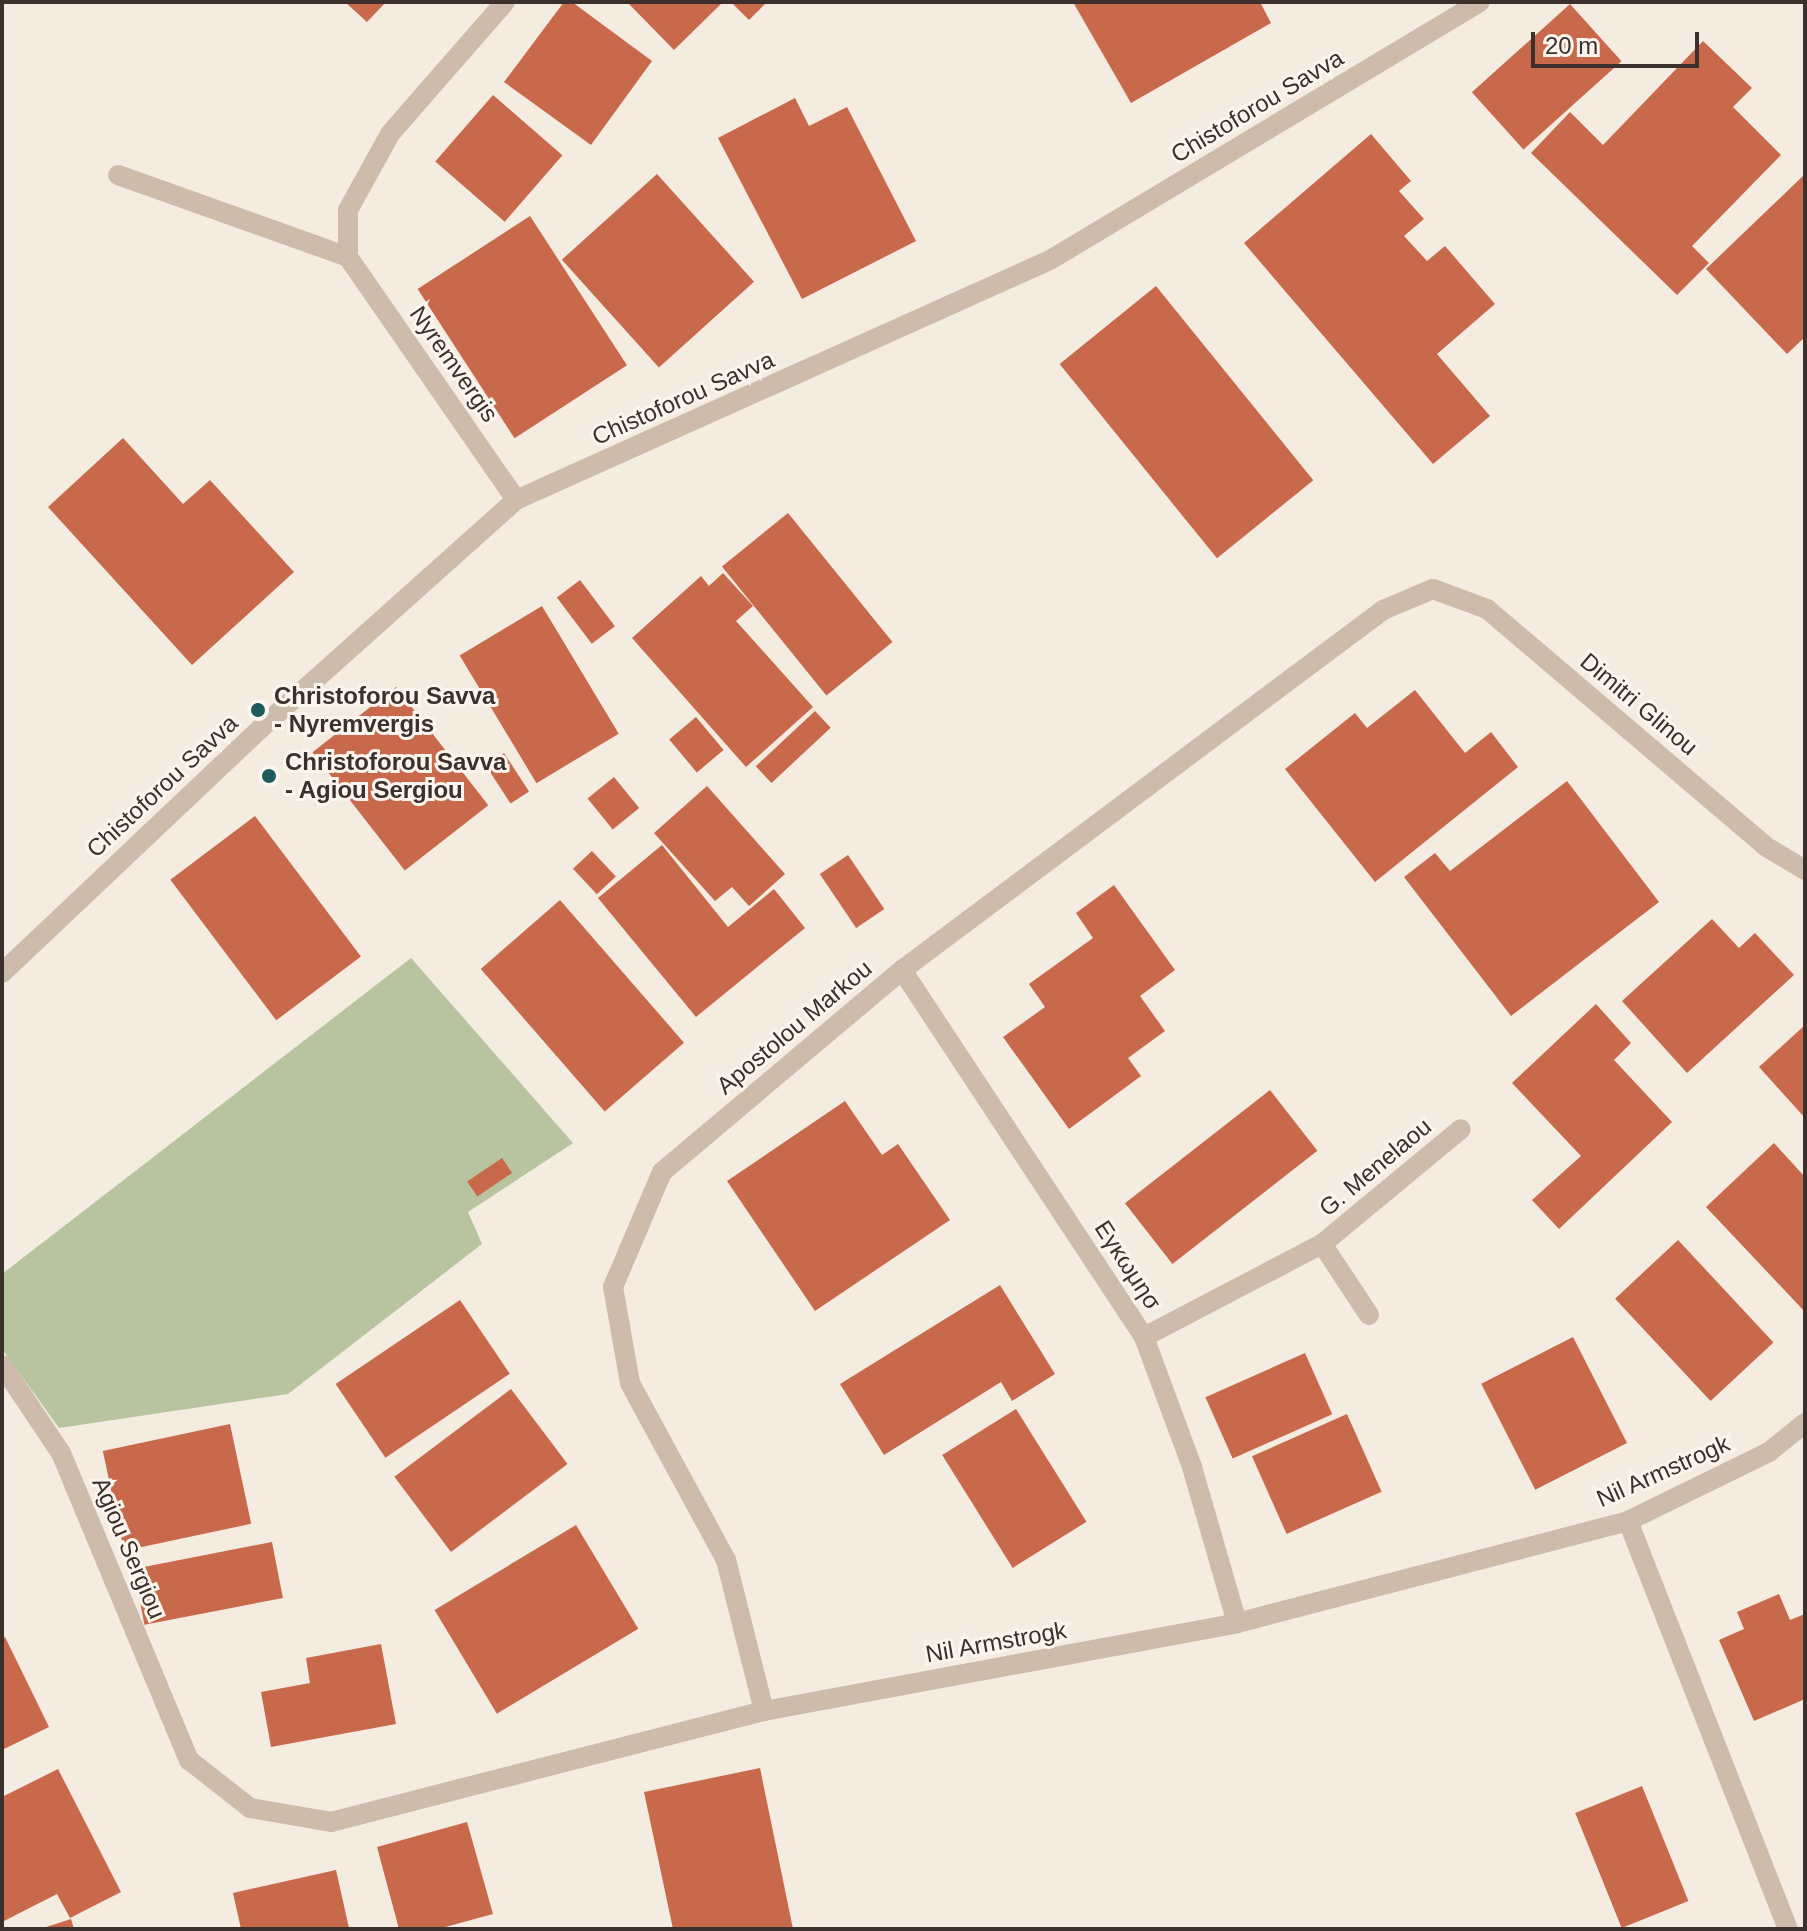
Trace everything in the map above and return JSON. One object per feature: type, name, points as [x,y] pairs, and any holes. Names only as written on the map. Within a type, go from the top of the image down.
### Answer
[{"type":"street","points":[[118,175],[348,257],[348,210],[390,134],[505,2]]},
{"type":"street","name":"Chistoforou Savva","points":[[2,973],[261,728],[516,500],[1050,260],[1480,2]]},
{"type":"street","name":"Nyremvergis","points":[[348,257],[516,500]]},
{"type":"street","name":"Dimitri Glinou","points":[[1433,589],[1487,609],[1765,846],[1805,870]]},
{"type":"street","name":"Apostolou Markou","points":[[764,1711],[726,1560],[630,1383],[613,1287],[662,1172],[902,970],[1383,610],[1433,589]]},
{"type":"street","name":"Εγκωμησ","points":[[902,970],[1144,1337],[1192,1467],[1237,1623]]},
{"type":"street","name":"G. Menelaou","points":[[1144,1337],[1322,1244],[1461,1129]]},
{"type":"street","name":"G. Menelaou","points":[[1322,1244],[1369,1315]]},
{"type":"street","name":"Agiou Sergiou","points":[[2,1365],[61,1453],[189,1760]]},
{"type":"street","name":"Nil Armstrogk","points":[[189,1760],[250,1808],[331,1822],[764,1711],[1237,1623],[1628,1521],[1769,1452],[1805,1423]]},
{"type":"street","points":[[1628,1521],[1788,1929]]},
{"type":"green space","points":[[411,958],[573,1143],[468,1212],[482,1244],[288,1394],[59,1428],[2,1349],[2,1274]]},
{"type":"building","points":[[345,2],[386,2],[367,22]]},
{"type":"building","points":[[564,2],[572,2],[652,61],[591,145],[504,82]]},
{"type":"building","points":[[627,2],[723,2],[674,50]]},
{"type":"building","points":[[731,2],[767,2],[749,20]]},
{"type":"building","points":[[1073,2],[1260,2],[1271,23],[1131,103]]},
{"type":"building","points":[[1570,4],[1622,61],[1523,150],[1472,92]]},
{"type":"building","points":[[1703,41],[1752,88],[1733,107],[1781,155],[1692,246],[1709,263],[1677,295],[1531,153],[1570,112],[1603,145]]},
{"type":"building","points":[[493,95],[562,155],[505,222],[435,161]]},
{"type":"building","points":[[795,98],[809,126],[847,107],[916,241],[802,299],[718,138]]},
{"type":"building","points":[[1371,134],[1411,181],[1399,191],[1424,219],[1404,236],[1427,261],[1445,246],[1495,304],[1437,354],[1490,416],[1433,464],[1244,243]]},
{"type":"building","points":[[657,174],[754,282],[659,367],[562,260]]},
{"type":"building","points":[[1805,174],[1805,337],[1787,354],[1706,269]]},
{"type":"building","points":[[530,216],[627,365],[515,438],[418,289]]},
{"type":"building","points":[[1156,286],[1313,480],[1217,558],[1060,364]]},
{"type":"building","points":[[123,438],[183,504],[210,480],[294,572],[192,665],[48,507]]},
{"type":"building","points":[[788,513],[892,642],[826,695],[722,566]]},
{"type":"building","points":[[723,573],[753,606],[736,621],[813,707],[746,767],[632,638],[701,576],[709,586]]},
{"type":"building","points":[[580,580],[615,626],[592,644],[557,597]]},
{"type":"building","points":[[542,606],[619,734],[536,783],[460,655]]},
{"type":"building","points":[[396,687],[488,805],[405,870],[312,752]]},
{"type":"building","points":[[1415,690],[1465,753],[1491,732],[1518,767],[1375,882],[1285,769],[1355,713],[1367,728]]},
{"type":"building","points":[[815,711],[831,728],[771,783],[756,766]]},
{"type":"building","points":[[696,717],[724,750],[697,772],[669,739]]},
{"type":"building","points":[[504,753],[529,792],[511,804],[486,765]]},
{"type":"building","points":[[614,777],[639,808],[613,829],[588,798]]},
{"type":"building","points":[[1567,781],[1659,902],[1511,1016],[1404,877],[1435,853],[1450,871]]},
{"type":"building","points":[[707,786],[785,874],[749,906],[732,887],[715,901],[654,833]]},
{"type":"building","points":[[255,816],[361,957],[276,1020],[170,880]]},
{"type":"building","points":[[662,845],[728,927],[774,889],[805,928],[696,1017],[598,898]]},
{"type":"building","points":[[592,851],[616,877],[597,894],[573,869]]},
{"type":"building","points":[[848,855],[884,909],[856,928],[820,874]]},
{"type":"building","points":[[1114,885],[1175,970],[1140,996],[1165,1031],[1128,1058],[1141,1076],[1069,1129],[1003,1037],[1045,1007],[1029,984],[1093,938],[1076,913]]},
{"type":"building","points":[[560,900],[684,1043],[605,1112],[481,969]]},
{"type":"building","points":[[1712,919],[1739,948],[1755,933],[1794,975],[1687,1073],[1622,1001]]},
{"type":"building","points":[[1596,1004],[1631,1043],[1614,1060],[1672,1122],[1559,1229],[1532,1200],[1581,1156],[1512,1083]]},
{"type":"building","points":[[1805,1025],[1805,1118],[1759,1067]]},
{"type":"building","points":[[1270,1090],[1317,1151],[1172,1264],[1125,1203]]},
{"type":"building","points":[[845,1101],[882,1155],[898,1144],[950,1220],[815,1311],[727,1181]]},
{"type":"building","points":[[1774,1143],[1805,1177],[1805,1312],[1706,1207]]},
{"type":"building","points":[[502,1158],[512,1173],[477,1196],[467,1181]]},
{"type":"building","points":[[1678,1240],[1773,1342],[1711,1401],[1615,1299]]},
{"type":"building","points":[[1000,1285],[1055,1374],[1012,1401],[1001,1382],[884,1455],[840,1384]]},
{"type":"building","points":[[460,1300],[510,1374],[385,1458],[336,1384]]},
{"type":"building","points":[[1573,1337],[1627,1443],[1535,1490],[1481,1384]]},
{"type":"building","points":[[1305,1353],[1332,1414],[1233,1459],[1205,1397]]},
{"type":"building","points":[[511,1389],[568,1464],[451,1552],[394,1477]]},
{"type":"building","points":[[1016,1409],[1086,1522],[1013,1568],[942,1455]]},
{"type":"building","points":[[1347,1414],[1382,1492],[1287,1534],[1252,1456]]},
{"type":"building","points":[[230,1424],[251,1524],[124,1551],[103,1451]]},
{"type":"building","points":[[576,1525],[638,1629],[497,1714],[435,1610]]},
{"type":"building","points":[[272,1542],[283,1598],[144,1625],[134,1569]]},
{"type":"building","points":[[1779,1594],[1790,1620],[1805,1614],[1805,1699],[1754,1721],[1719,1640],[1744,1629],[1737,1612]]},
{"type":"building","points":[[5,1637],[49,1727],[2,1750],[2,1639]]},
{"type":"building","points":[[381,1644],[396,1724],[271,1747],[261,1692],[310,1683],[306,1658]]},
{"type":"building","points":[[760,1768],[793,1929],[673,1929],[644,1792]]},
{"type":"building","points":[[58,1769],[121,1892],[70,1918],[57,1894],[2,1922],[2,1797]]},
{"type":"building","points":[[1642,1786],[1688,1901],[1622,1928],[1575,1813]]},
{"type":"building","points":[[467,1822],[493,1914],[438,1929],[399,1929],[377,1847]]},
{"type":"building","points":[[336,1870],[349,1928],[241,1929],[233,1893]]},
{"type":"building","points":[[71,1919],[74,1929],[43,1929],[43,1928]]},
{"type":"place","name":"Christoforou Savva - Nyremvergis","points":[[258,710]]},
{"type":"place","name":"Christoforou Savva - Agiou Sergiou","points":[[269,776]]}]
